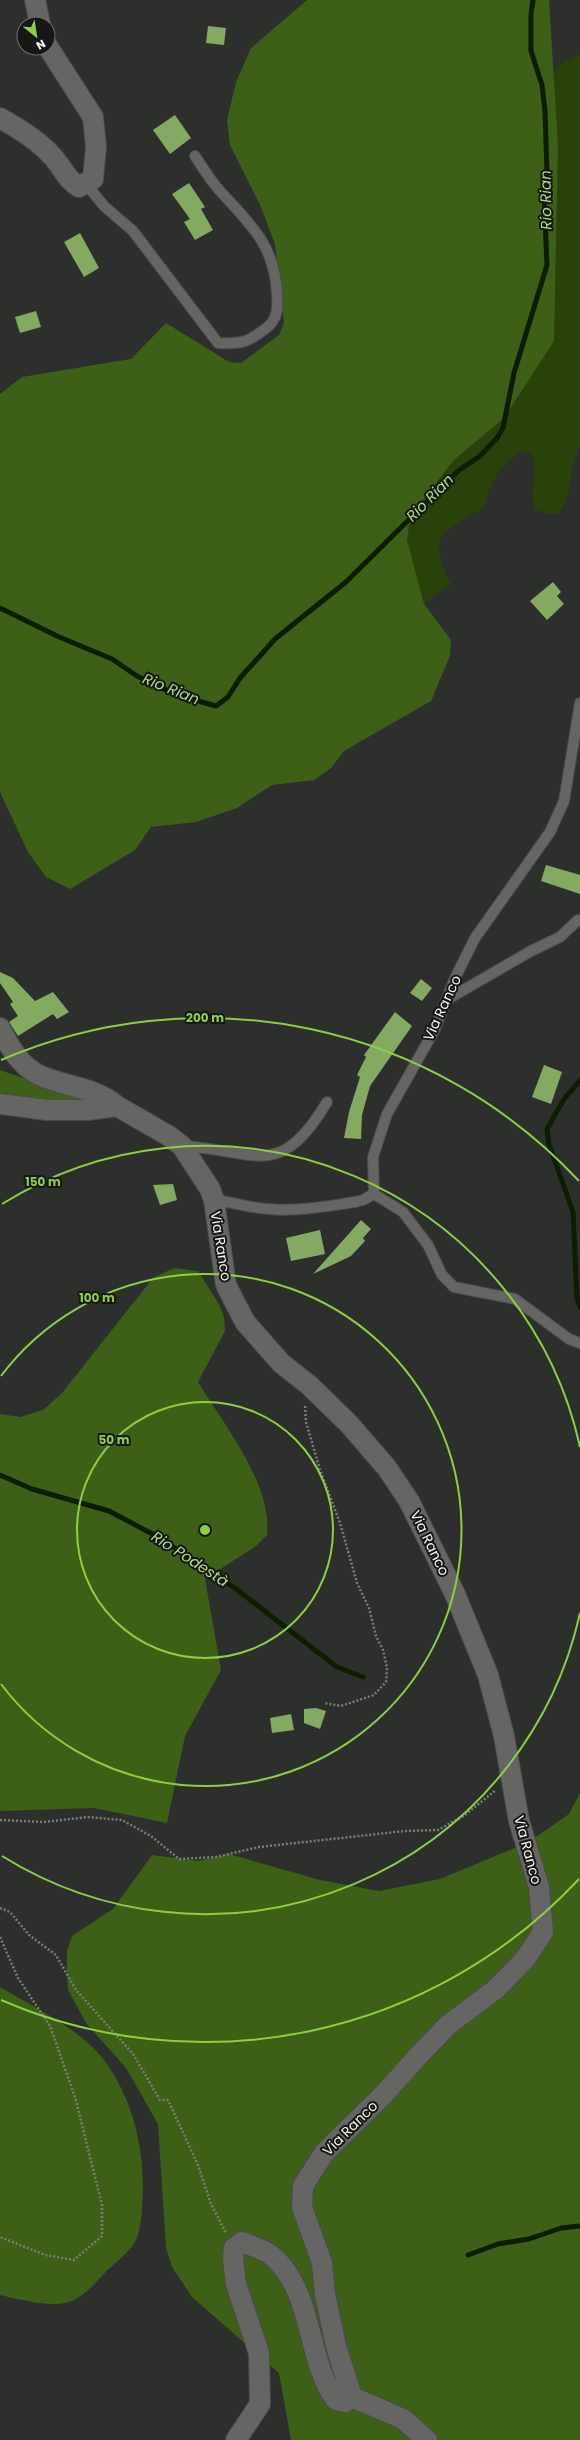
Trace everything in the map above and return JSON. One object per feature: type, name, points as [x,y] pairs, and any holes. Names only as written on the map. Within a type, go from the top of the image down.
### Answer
[{"type":"street","points":[[35,0],[38,16]]},
{"type":"street","points":[[0,118],[28,135],[52,156],[72,182],[79,187],[93,179],[96,148],[93,117],[54,56]]},
{"type":"street","name":"Via Ranco","points":[[0,1028],[9,1046],[19,1060],[38,1075],[109,1099],[116,1106],[169,1136],[182,1146],[210,1189],[214,1200],[226,1285],[245,1322],[281,1363],[309,1385],[349,1424],[387,1468],[409,1501],[455,1594],[488,1675],[504,1736],[519,1821],[539,1887],[543,1932],[526,1958],[496,1989],[448,2025],[384,2094],[324,2153],[303,2186],[302,2207],[322,2263],[325,2294],[336,2346],[352,2397]]},
{"type":"street","points":[[0,1104],[47,1110],[88,1110],[116,1106]]},
{"type":"street","points":[[236,2440],[260,2404],[259,2353],[236,2284],[232,2259],[234,2248],[242,2242],[272,2255],[286,2272],[306,2314],[322,2377],[328,2390],[336,2400],[346,2402],[352,2397],[403,2419],[428,2440]]},
{"type":"lane","points":[[86,184],[104,206],[133,231],[218,343],[239,344],[271,324],[278,312],[277,284],[273,266],[265,247],[251,223],[219,190],[195,156]]},
{"type":"lane","name":"Via Ranco","points":[[214,1200],[237,1202],[268,1209],[291,1209],[355,1202],[363,1200],[374,1194],[373,1157],[387,1114],[435,1029],[455,978],[475,938],[542,843],[558,817],[564,801],[580,703]]},
{"type":"lane","points":[[448,999],[530,952],[560,937],[578,920]]},
{"type":"lane","points":[[182,1146],[264,1157],[286,1149],[304,1137],[327,1102]]},
{"type":"lane","points":[[374,1194],[404,1212],[428,1245],[442,1274],[454,1287],[514,1299],[569,1339],[580,1343]]},
{"type":"path","points":[[309,1385],[305,1401],[306,1422],[328,1494],[340,1523],[357,1583],[369,1608],[387,1668],[386,1682],[374,1695],[341,1706],[324,1703]]},
{"type":"path","points":[[0,1820],[44,1822],[88,1817],[122,1820],[151,1836],[179,1859],[216,1857],[259,1846],[404,1831],[438,1830],[465,1815],[485,1797],[500,1788],[513,1788]]},
{"type":"path","points":[[0,1908],[10,1912],[29,1935],[56,1955],[76,1990],[133,2054],[160,2100],[168,2100],[198,2165],[211,2204],[226,2234],[242,2242]]},
{"type":"path","points":[[0,1937],[18,1978],[50,2026],[75,2097],[102,2205],[102,2236],[74,2260],[45,2256],[0,2236]]},
{"type":"green space","points":[[307,0],[549,0],[558,145],[554,341],[504,418],[453,461],[414,512],[409,526],[407,540],[424,604],[451,640],[450,656],[431,701],[344,751],[331,768],[314,780],[272,785],[237,808],[196,822],[151,827],[135,850],[70,889],[46,877],[28,852],[0,792],[0,394],[22,377],[131,359],[166,323],[229,362],[241,363],[279,335],[284,323],[275,244],[260,205],[230,145],[227,120],[236,82],[251,48]]},
{"type":"green space","points":[[580,54],[580,447],[573,464],[570,489],[564,505],[558,514],[547,514],[535,509],[533,502],[535,474],[534,461],[531,454],[520,451],[496,475],[487,497],[485,507],[459,522],[449,529],[443,536],[440,544],[440,554],[443,567],[451,584],[424,604],[407,540],[409,526],[414,512],[453,461],[504,418],[558,145],[553,75],[560,65]]},
{"type":"green space","points":[[0,1070],[88,1101],[0,1100]]},
{"type":"green space","points":[[174,1268],[198,1271],[219,1304],[224,1317],[225,1331],[198,1382],[233,1436],[254,1475],[262,1495],[267,1515],[267,1535],[256,1546],[205,1579],[221,1670],[185,1736],[167,1823],[94,1808],[0,1811],[0,1414],[20,1417],[43,1410],[62,1393],[153,1278]]},
{"type":"green space","points":[[580,1793],[580,2440],[291,2440],[279,2373],[192,2297],[172,2267],[166,2248],[158,2124],[126,2068],[86,2023],[68,1990],[67,1951],[72,1936],[113,1909],[152,1855],[198,1861],[229,1854],[320,1880],[379,1891],[440,1879],[527,1843],[569,1814]]},
{"type":"green space","points":[[0,1987],[44,2012],[74,2032],[99,2054],[119,2083],[127,2100],[138,2135],[141,2154],[143,2191],[141,2222],[136,2240],[127,2252],[85,2293],[72,2301],[64,2303],[46,2304],[0,2295]]},
{"type":"building","points":[[208,26],[226,28],[224,45],[206,43]]},
{"type":"building","points":[[175,115],[191,138],[170,154],[153,130]]},
{"type":"building","points":[[189,183],[205,207],[201,209],[213,230],[195,240],[184,222],[190,219],[172,194]]},
{"type":"building","points":[[80,233],[99,268],[84,277],[64,242]]},
{"type":"building","points":[[36,311],[41,327],[20,333],[15,317]]},
{"type":"building","points":[[553,582],[561,592],[557,596],[564,604],[547,620],[530,601]]},
{"type":"building","points":[[546,865],[580,875],[580,894],[541,881]]},
{"type":"building","points":[[0,972],[13,978],[35,1001],[53,992],[69,1012],[57,1019],[53,1014],[18,1036],[9,1022],[18,1016],[10,1004],[13,1002],[0,983]]},
{"type":"building","points":[[421,979],[432,988],[422,1001],[410,993]]},
{"type":"building","points":[[395,1012],[412,1026],[370,1086],[362,1115],[361,1139],[344,1138],[349,1112],[360,1077],[357,1075],[366,1057],[364,1055]]},
{"type":"building","points":[[544,1065],[562,1072],[551,1104],[532,1097]]},
{"type":"building","points":[[173,1184],[177,1200],[160,1205],[153,1185]]},
{"type":"building","points":[[361,1220],[371,1229],[363,1238],[365,1241],[351,1256],[313,1274]]},
{"type":"building","points":[[320,1230],[325,1254],[291,1261],[286,1238]]},
{"type":"building","points":[[316,1708],[326,1711],[320,1729],[304,1723],[304,1709]]},
{"type":"building","points":[[291,1714],[294,1730],[272,1733],[270,1718]]},
{"type":"waterway","name":"Rio Rian","points":[[0,608],[57,636],[112,659],[137,676],[177,695],[216,706],[228,697],[240,678],[275,639],[346,582],[458,471],[480,456],[497,438],[503,428],[514,373],[547,265],[544,195],[547,173],[545,111],[542,85],[531,51],[531,14],[533,0]]},
{"type":"waterway","points":[[580,1081],[564,1099],[547,1129],[549,1144],[573,1212],[577,1298],[580,1307]]},
{"type":"waterway","name":"Rio Podestà","points":[[0,1475],[32,1489],[109,1511],[160,1538],[236,1589],[337,1667],[363,1677]]},
{"type":"waterway","points":[[468,2255],[498,2244],[529,2239],[561,2228],[580,2226]]}]
